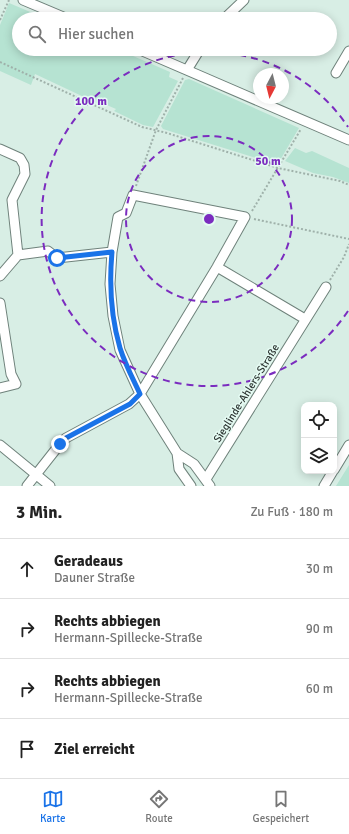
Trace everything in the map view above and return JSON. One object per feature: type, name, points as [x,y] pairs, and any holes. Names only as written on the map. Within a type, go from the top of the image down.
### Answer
[{"type":"street","points":[[23,0],[51,12]]},
{"type":"street","points":[[231,12],[244,0]]},
{"type":"street","points":[[336,73],[349,51]]},
{"type":"street","points":[[154,56],[349,140]]},
{"type":"street","points":[[187,70],[196,56]]},
{"type":"street","points":[[0,149],[20,158],[24,164],[25,174],[12,200],[18,255]]},
{"type":"street","points":[[27,486],[66,438],[130,404],[140,394],[217,267],[245,217],[133,195],[126,213],[118,217],[112,252],[110,268],[113,316],[120,350],[140,394],[177,453],[179,469],[191,486]]},
{"type":"street","points":[[0,276],[18,255],[48,251],[57,258],[112,252]]},
{"type":"street","points":[[217,267],[305,319]]},
{"type":"street","name":"Sieglinde-Ahlers-Straße","points":[[208,482],[305,319],[326,287]]},
{"type":"street","points":[[0,303],[11,374],[16,384],[0,388]]},
{"type":"street","points":[[0,445],[50,486]]},
{"type":"street","points":[[337,465],[349,445]]},
{"type":"street","points":[[177,453],[194,464],[208,482]]},
{"type":"street","points":[[324,486],[332,474]]},
{"type":"path","points":[[0,20],[9,0]]},
{"type":"path","points":[[0,62],[135,124],[278,168],[340,181],[349,185]]},
{"type":"path","points":[[133,195],[156,130],[187,70]]},
{"type":"path","points":[[306,121],[249,217],[349,239]]},
{"type":"path","points":[[326,287],[344,257],[349,244]]},
{"type":"green space","points":[[9,3],[30,12],[12,12],[12,56],[133,56],[170,72],[169,77],[178,81],[153,127],[143,125],[114,111],[116,109],[102,103],[101,105],[35,74],[31,85],[0,71],[0,25]]},
{"type":"green space","points":[[189,79],[299,128],[279,162],[275,164],[163,129],[161,126],[185,80]]},
{"type":"green space","points":[[295,148],[306,153],[312,151],[349,168],[349,183],[333,177],[313,173],[285,161]]},
{"type":"green space","points":[[349,465],[349,486],[336,486]]},
{"type":"route","points":[[57,258],[112,252],[110,284],[113,316],[120,350],[140,394],[130,404],[66,438],[60,444]]}]
